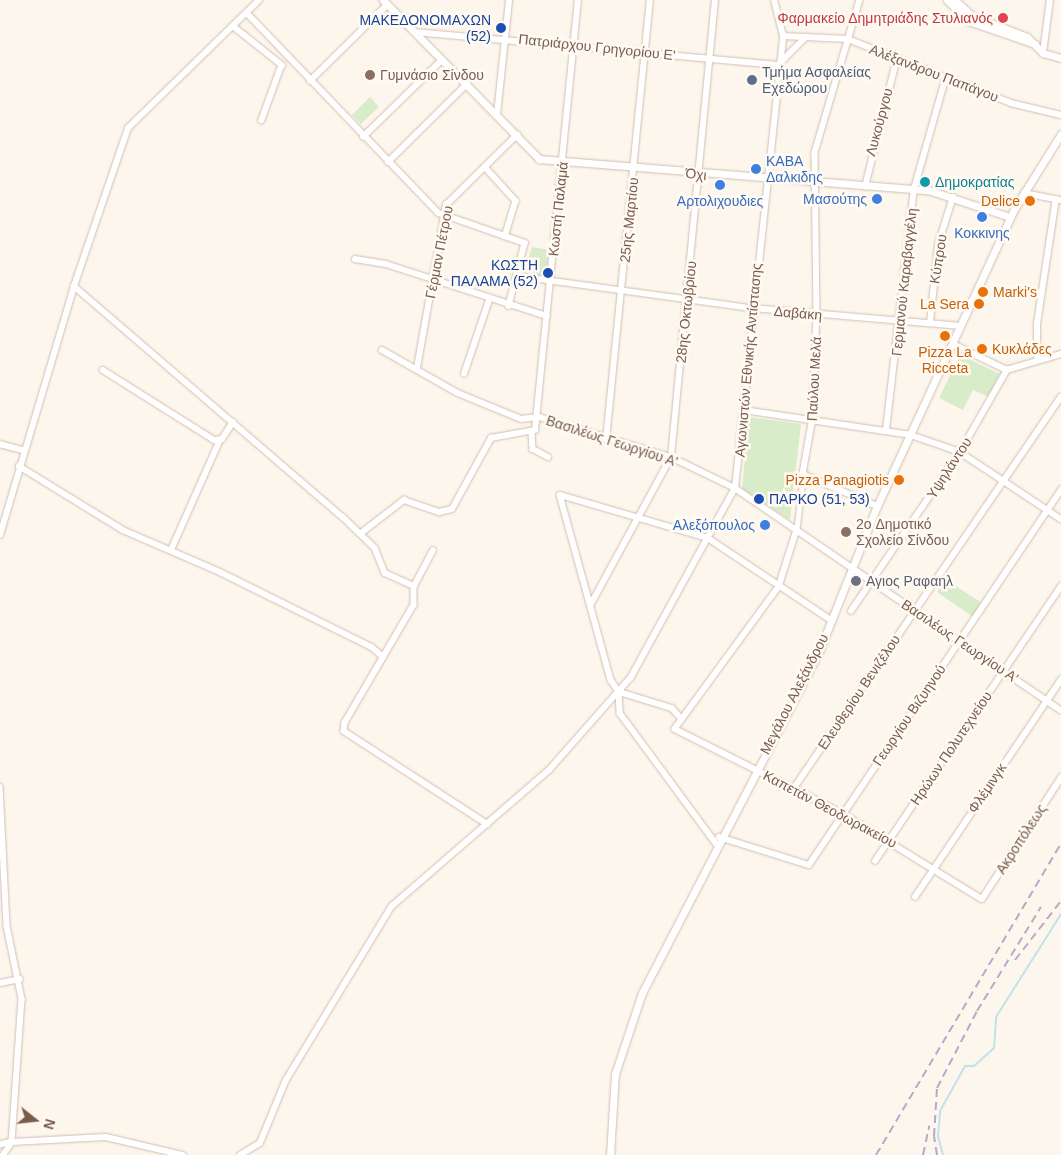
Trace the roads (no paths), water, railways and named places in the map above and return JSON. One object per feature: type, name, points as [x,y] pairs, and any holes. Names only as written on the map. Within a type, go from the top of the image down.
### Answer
[{"type":"street","points":[[0,535],[23,450],[74,286],[128,128],[259,0]]},
{"type":"street","points":[[497,115],[510,0]]},
{"type":"street","name":"Κωστή Παλαμά","points":[[539,417],[550,280],[578,0]]},
{"type":"street","name":"25ης Μαρτίου","points":[[606,440],[650,0]]},
{"type":"street","name":"28ης Οκτωβρίου","points":[[591,604],[671,457],[716,0]]},
{"type":"street","name":"Αγωνιστών Εθνικής Αντίστασης","points":[[240,1155],[260,1143],[286,1080],[392,906],[568,752],[608,699],[619,692],[735,488],[744,410],[752,308],[778,65],[783,36],[774,0]]},
{"type":"street","name":"Παύλου Μελά","points":[[674,727],[779,587],[796,532],[812,418],[817,314],[815,153],[860,0]]},
{"type":"street","points":[[948,0],[968,21],[1035,44]]},
{"type":"street","points":[[955,0],[971,16],[1035,44],[1043,53],[1061,58]]},
{"type":"street","points":[[1043,53],[1050,0]]},
{"type":"street","points":[[310,81],[385,2]]},
{"type":"street","name":"Όχι","points":[[385,2],[539,159],[699,175],[914,189]]},
{"type":"street","points":[[247,13],[388,162],[445,216],[526,243],[509,306]]},
{"type":"street","points":[[234,26],[282,66],[262,120]]},
{"type":"street","name":"Πατριάρχου Γρηγορίου Ε'","points":[[415,32],[505,38],[778,65]]},
{"type":"street","name":"Αλέξανδρου Παπάγου","points":[[783,36],[848,39],[1011,103],[1061,115]]},
{"type":"street","points":[[778,65],[806,37]]},
{"type":"street","name":"Λυκούργου","points":[[865,187],[896,58]]},
{"type":"street","points":[[364,137],[442,60]]},
{"type":"street","name":"Γερμανού Καραβαγγέλη","points":[[886,430],[901,321],[914,189],[946,77]]},
{"type":"street","points":[[388,162],[466,84]]},
{"type":"street","name":"Μεγάλου Αλεξάνδρου","points":[[610,1155],[612,1093],[622,1044],[642,993],[717,840],[831,620],[877,506],[1010,217],[1061,134]]},
{"type":"street","name":"Γέρμαν Πέτρου","points":[[417,368],[448,201],[517,135]]},
{"type":"street","points":[[485,167],[516,201],[505,236]]},
{"type":"street","points":[[914,189],[953,197],[1010,217]]},
{"type":"street","points":[[1024,193],[1059,199],[1037,324],[1037,358]]},
{"type":"street","name":"Κύπρου","points":[[930,323],[938,245],[953,197]]},
{"type":"street","points":[[355,258],[547,316]]},
{"type":"street","name":"Δαβάκη","points":[[517,276],[752,308],[961,326]]},
{"type":"street","points":[[74,286],[360,534],[375,548],[385,573],[414,586]]},
{"type":"street","points":[[464,374],[489,300]]},
{"type":"street","points":[[953,344],[1007,370],[1037,358],[1061,354]]},
{"type":"street","name":"Βασιλέως Γεωργίου Α'","points":[[382,350],[458,392],[521,419],[539,417],[606,440],[671,457],[735,488],[796,532],[852,564],[872,582],[1061,710]]},
{"type":"street","points":[[103,370],[220,440]]},
{"type":"street","name":"Υψηλάντου","points":[[851,611],[960,452],[1007,370]]},
{"type":"street","name":"Ελευθερίου Βενιζέλου","points":[[794,788],[1061,397]]},
{"type":"street","points":[[744,410],[812,418],[911,435],[960,452],[1061,519]]},
{"type":"street","points":[[539,417],[532,432],[533,449],[548,457]]},
{"type":"street","points":[[171,550],[220,440],[233,422]]},
{"type":"street","points":[[360,534],[404,500],[439,512],[452,510],[491,438],[504,432],[532,432]]},
{"type":"street","points":[[0,444],[23,450]]},
{"type":"street","points":[[19,466],[123,530],[171,550],[372,647],[383,657]]},
{"type":"street","points":[[803,474],[877,506]]},
{"type":"street","name":"Γεωργίου Βιζυηνού","points":[[717,840],[809,864],[1061,490]]},
{"type":"street","points":[[717,840],[620,713],[619,692],[611,680],[560,495],[640,516],[708,538],[831,620]]},
{"type":"street","points":[[433,551],[414,586],[417,600],[383,657],[344,731],[487,824]]},
{"type":"street","name":"Ηρώων Πολυτεχνείου","points":[[875,861],[1061,586]]},
{"type":"street","name":"Φλέμινγκ","points":[[915,897],[1061,680]]},
{"type":"street","points":[[619,692],[672,708],[681,718]]},
{"type":"street","name":"Καπετάν Θεοδωρακείου","points":[[674,727],[889,839],[982,899]]},
{"type":"street","name":"Ακροπόλεως","points":[[982,899],[1061,778]]},
{"type":"street","points":[[0,788],[7,926],[20,979],[12,1142],[3,1155]]},
{"type":"street","points":[[0,983],[20,979]]},
{"type":"street","points":[[0,1145],[12,1142],[106,1136],[183,1155]]},
{"type":"waterway","points":[[943,1155],[938,1136],[940,1111],[965,1066],[974,1066],[994,1048],[996,1017],[1061,914]]},
{"type":"railway","points":[[876,1155],[1061,844]]},
{"type":"railway","points":[[1015,960],[1061,901]]},
{"type":"railway","points":[[937,1155],[934,1136],[937,1088],[977,1011],[1041,907]]},
{"type":"railway","points":[[923,1155],[929,1126]]},
{"type":"place","name":"Φαρμακείο Δημητριάδης Στυλιανός","points":[[1003,18]]},
{"type":"place","name":"ΜΑΚΕΔΟΝΟΜΑΧΩΝ (52)","points":[[501,28]]},
{"type":"place","name":"Γυμνάσιο Σίνδου","points":[[370,75]]},
{"type":"place","name":"Τμήμα Ασφαλείας Εχεδώρου","points":[[752,80]]},
{"type":"place","name":"ΚΑΒΑ Δαλκιδης","points":[[756,169]]},
{"type":"place","name":"Δημοκρατίας","points":[[925,182]]},
{"type":"place","name":"Αρτολιχουδιες","points":[[720,185]]},
{"type":"place","name":"Μασούτης","points":[[877,199]]},
{"type":"place","name":"Delice","points":[[1030,201]]},
{"type":"place","name":"Κοκκινης","points":[[982,217]]},
{"type":"place","name":"ΚΩΣΤΗ ΠΑΛΑΜΑ (52)","points":[[548,273]]},
{"type":"place","name":"Marki's","points":[[983,292]]},
{"type":"place","name":"La Sera","points":[[979,304]]},
{"type":"place","name":"Pizza La Ricceta","points":[[945,336]]},
{"type":"place","name":"Κυκλάδες","points":[[982,349]]},
{"type":"place","name":"Pizza Panagiotis","points":[[899,480]]},
{"type":"place","name":"ΠΑΡΚΟ (51, 53)","points":[[759,499]]},
{"type":"place","name":"Αλεξόπουλος","points":[[765,525]]},
{"type":"place","name":"2o Δημοτικό Σχολείο Σίνδου","points":[[846,532]]},
{"type":"place","name":"Αγιος Ραφαηλ","points":[[856,581]]}]
